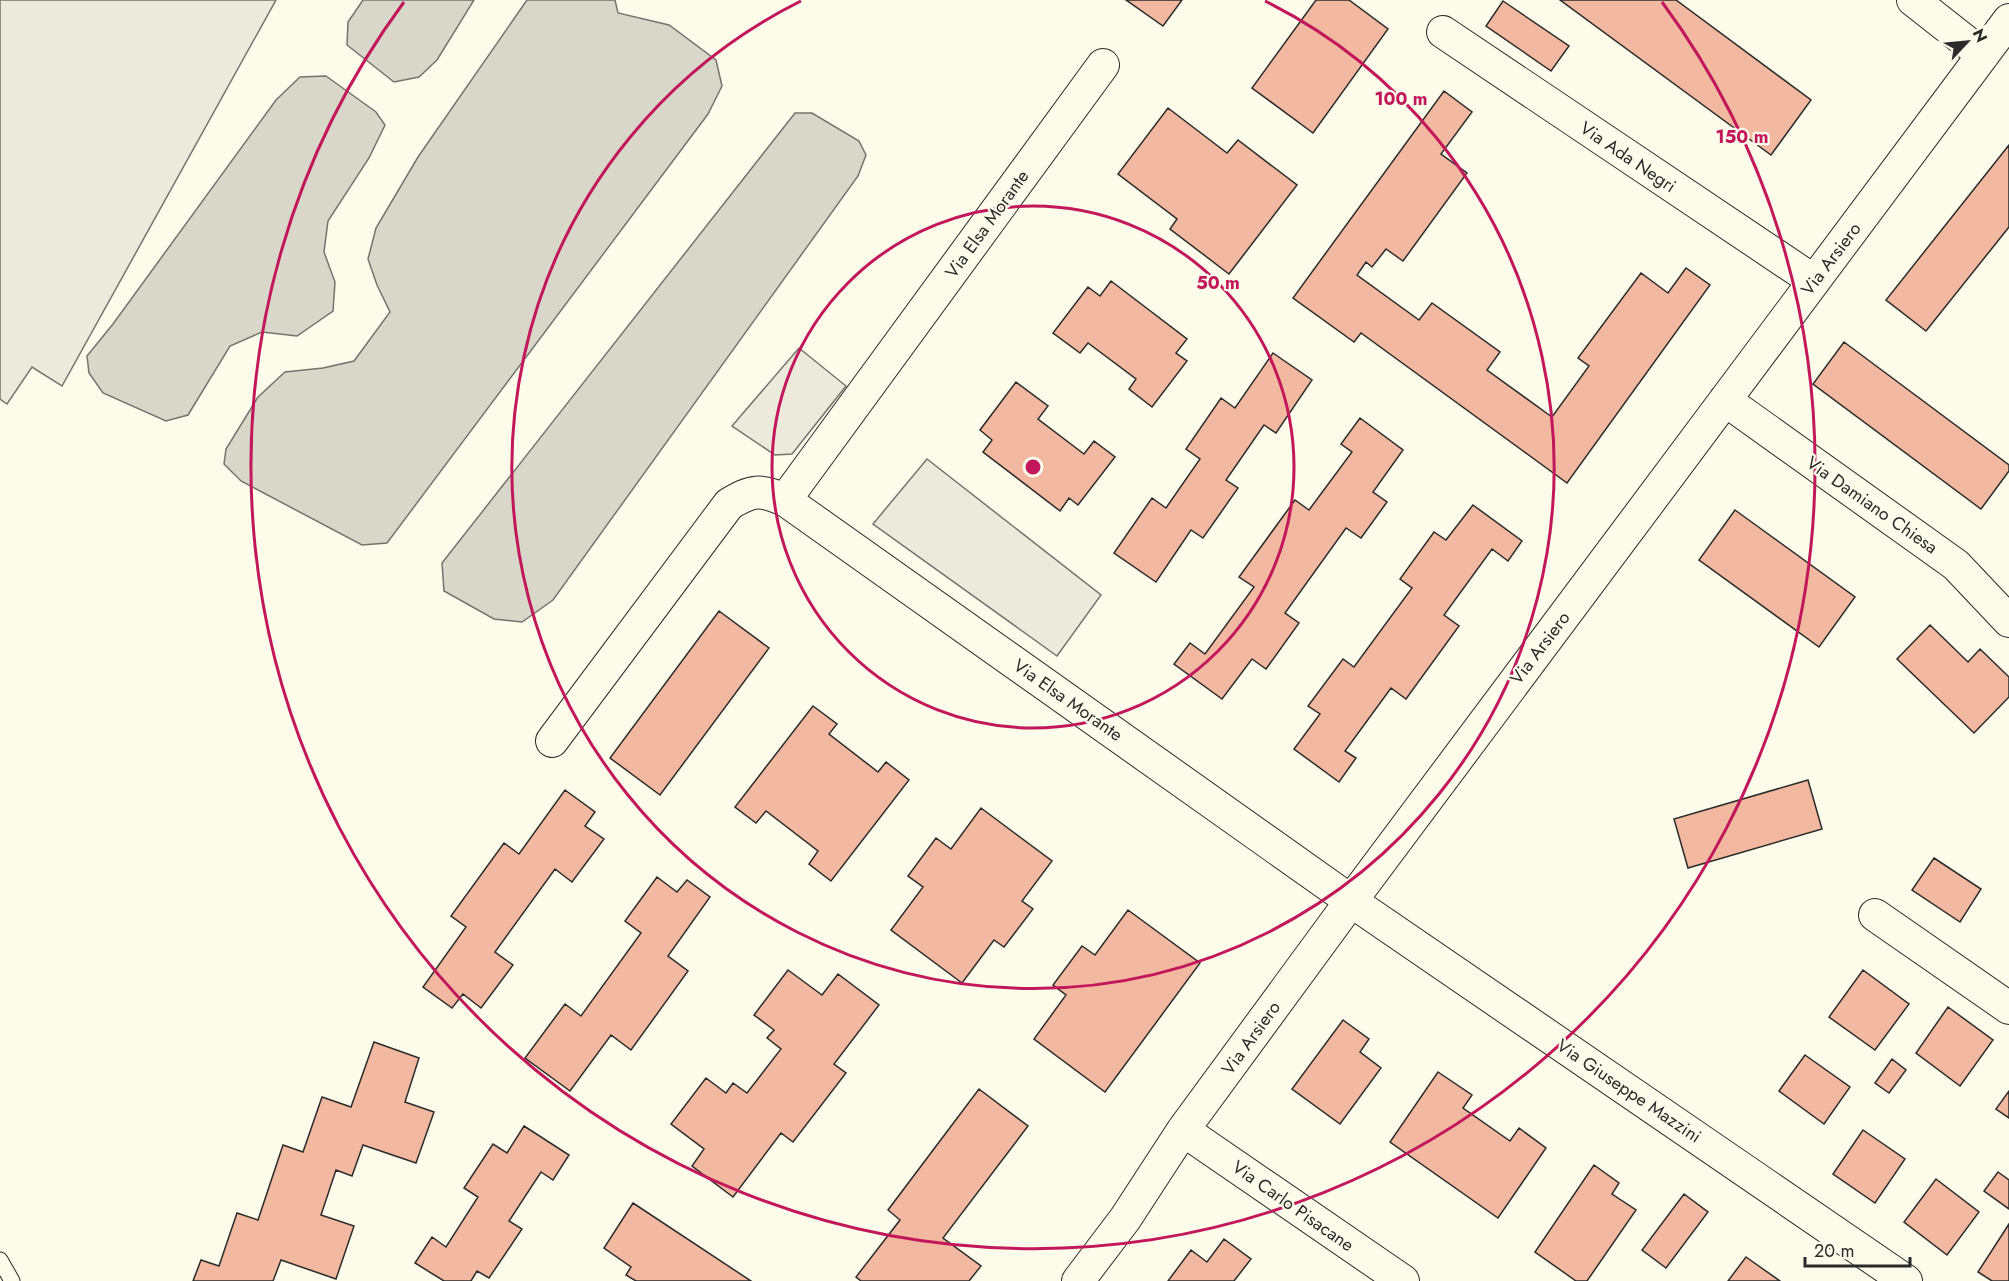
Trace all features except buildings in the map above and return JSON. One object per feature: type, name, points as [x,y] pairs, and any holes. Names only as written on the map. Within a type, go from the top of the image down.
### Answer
[{"type":"street","points":[[1913,0],[1983,55]]},
{"type":"street","name":"Via Arsiero","points":[[1078,1281],[1125,1219],[1183,1130],[1352,901],[1983,55],[2007,28]]},
{"type":"street","name":"Via Ada Negri","points":[[1443,32],[1814,281]]},
{"type":"street","name":"Via Elsa Morante","points":[[785,500],[1103,65]]},
{"type":"street","name":"Via Damiano Chiesa","points":[[1725,400],[1956,565],[2009,621]]},
{"type":"street","name":"Via Elsa Morante","points":[[552,741],[729,504],[748,494],[766,492],[785,500],[1352,901]]},
{"type":"street","name":"Via Giuseppe Mazzini","points":[[1352,901],[1906,1281]]},
{"type":"street","points":[[1875,915],[2009,1008]]},
{"type":"street","name":"Via Carlo Pisacane","points":[[1183,1130],[1402,1281]]},
{"type":"lane","points":[[0,1260],[12,1281]]},
{"type":"shaded area","points":[[0,0],[276,0],[62,386],[32,367],[7,404],[0,399]]},
{"type":"shaded area","points":[[363,0],[474,0],[437,60],[419,77],[394,82],[347,45],[348,22]]},
{"type":"shaded area","points":[[527,0],[615,0],[618,13],[669,25],[716,60],[722,86],[708,114],[387,543],[362,545],[241,481],[224,464],[226,449],[258,397],[285,372],[323,368],[354,361],[390,312],[368,259],[376,228],[418,157]]},
{"type":"shaded area","points":[[326,76],[376,112],[385,125],[369,158],[328,221],[324,252],[335,282],[333,311],[297,336],[262,332],[230,346],[188,415],[166,421],[103,393],[89,373],[87,356],[113,324],[276,100],[300,77]]},
{"type":"shaded area","points":[[795,113],[812,113],[859,141],[866,155],[858,176],[553,600],[522,622],[494,619],[444,591],[442,563]]},
{"type":"shaded area","points":[[799,348],[846,386],[792,454],[775,455],[732,426]]},
{"type":"shaded area","points":[[927,459],[1101,595],[1057,656],[873,524]]}]
